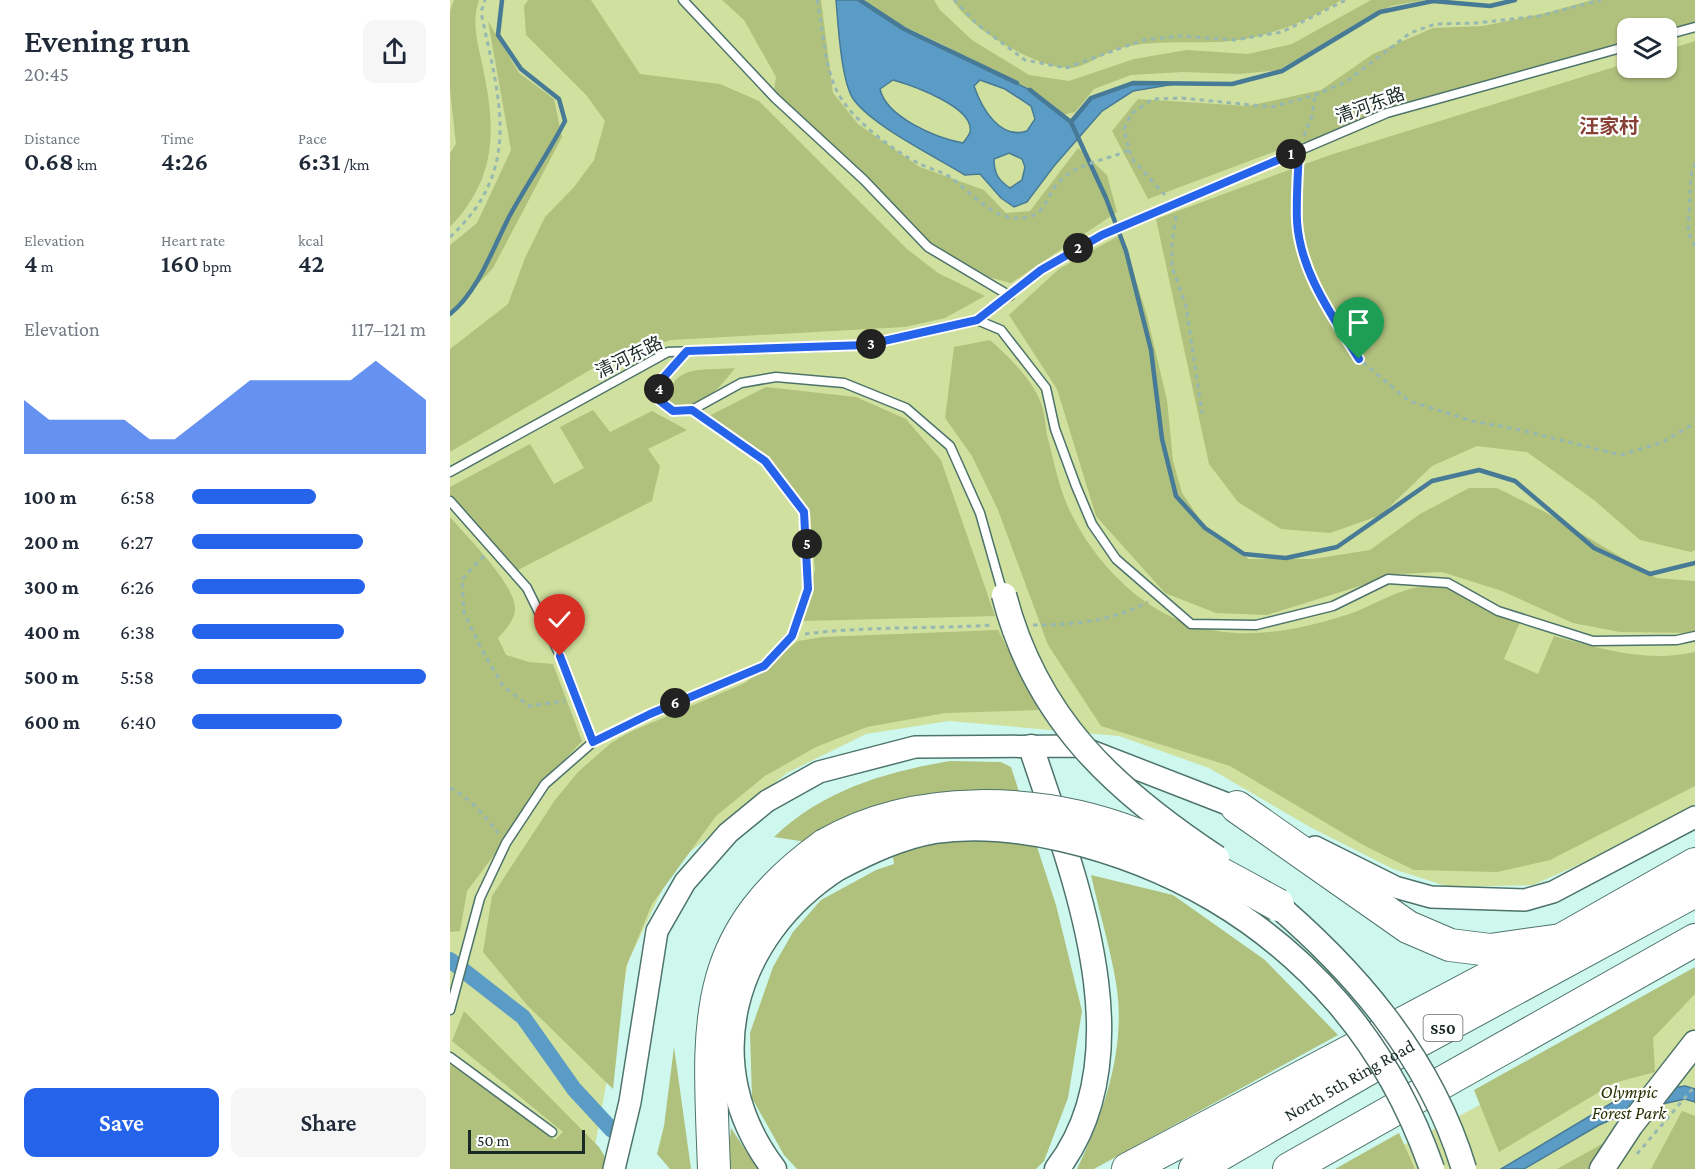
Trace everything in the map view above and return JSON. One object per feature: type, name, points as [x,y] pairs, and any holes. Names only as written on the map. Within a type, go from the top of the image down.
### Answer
[{"type":"highway","points":[[1237,807],[1408,927],[1450,945],[1490,950],[1561,940]]},
{"type":"highway","points":[[714,1169],[711,1031],[727,957],[754,911],[776,884],[831,857],[864,827],[910,814],[963,808],[1030,809],[1090,820],[1132,833],[1220,873],[1278,905]]},
{"type":"highway","points":[[1128,1169],[1561,940],[1695,864]]},
{"type":"highway","name":"North 5th Ring Road","points":[[1195,1169],[1380,1062],[1695,891]]},
{"type":"highway","name":"S50","points":[[1289,1169],[1695,940]]},
{"type":"main road","points":[[1004,595],[1018,639],[1037,680],[1061,719],[1100,765],[1149,812],[1232,869],[1301,924],[1350,973],[1412,1054],[1442,1111],[1464,1169]]},
{"type":"main road","points":[[1031,747],[1073,875],[1092,955],[1098,997],[1100,1041],[1089,1102],[1071,1146],[1058,1169]]},
{"type":"main road","points":[[774,1169],[750,1131],[736,1095],[729,1057],[734,1006],[751,967],[782,918],[831,857],[936,831],[978,829],[1034,833],[1133,858],[1180,879],[1227,906],[1264,933],[1303,966],[1339,1004],[1371,1047],[1398,1092],[1432,1169]]},
{"type":"main road","points":[[1602,1169],[1631,1125],[1690,1049]]},
{"type":"street","points":[[614,1169],[630,1102],[657,931],[685,882],[728,833],[767,801],[819,772],[915,747],[1078,746],[1237,807],[1395,887],[1431,897],[1525,900],[1553,892],[1695,817]]},
{"type":"lane","points":[[683,0],[775,98],[864,180],[928,247],[1010,296]]},
{"type":"lane","points":[[1677,32],[1695,27]]},
{"type":"lane","name":"清河东路","points":[[450,472],[668,352],[866,345],[977,320],[1041,270],[1102,235],[1387,113],[1617,49]]},
{"type":"lane","points":[[977,320],[1001,330],[1046,388],[1055,429],[1092,524],[1116,559],[1158,598],[1191,624],[1256,625],[1333,606],[1388,579],[1448,583],[1498,611],[1593,641],[1677,640],[1695,636]]},
{"type":"lane","points":[[687,351],[663,378],[660,401],[673,411],[692,410],[741,383],[776,377],[844,383],[906,408],[950,446],[980,513],[1004,595]]},
{"type":"lane","points":[[450,1010],[480,898],[506,843],[545,784],[593,742],[650,714],[764,666],[792,636],[808,589],[804,512],[765,461],[692,410]]},
{"type":"lane","points":[[450,501],[527,588],[560,656],[593,742]]},
{"type":"lane","points":[[450,1057],[552,1132]]},
{"type":"path","points":[[450,237],[471,218],[494,177],[501,140],[497,94],[481,12],[485,0]]},
{"type":"path","points":[[817,0],[836,90],[855,117],[920,164],[948,175],[978,201],[1002,215],[1024,219],[1046,208],[1058,182],[1084,163],[1102,162],[1129,150]]},
{"type":"path","points":[[954,0],[978,25],[1025,60],[1066,68],[1143,40],[1182,36],[1234,40],[1282,32],[1346,0]]},
{"type":"path","points":[[1202,413],[1186,306],[1172,267],[1172,242],[1178,220],[1174,204],[1133,160],[1124,129],[1131,114],[1153,99],[1182,98],[1272,107],[1315,95],[1346,82],[1410,33],[1435,24],[1477,23],[1539,16],[1601,0]]},
{"type":"path","points":[[1315,95],[1312,116],[1299,151],[1297,223],[1309,273],[1359,359],[1409,401],[1472,421],[1516,429],[1621,455],[1663,442],[1695,423]]},
{"type":"path","points":[[1695,163],[1691,175],[1688,232],[1695,246]]},
{"type":"path","points":[[492,548],[462,579],[464,613],[482,650],[503,686],[529,706],[577,700]]},
{"type":"path","points":[[1026,624],[1073,625],[1128,613],[1158,598]]},
{"type":"path","points":[[792,636],[853,628],[942,628],[1003,624]]},
{"type":"path","points":[[450,788],[458,792],[487,818],[506,843]]},
{"type":"path","points":[[1632,1160],[1695,1086]]},
{"type":"green space","points":[[450,0],[1695,0],[1695,804],[1603,854],[1533,885],[1449,887],[1393,869],[1310,827],[1209,768],[1119,736],[949,721],[866,734],[787,773],[674,865],[628,962],[591,1169],[450,1169]]},
{"type":"green space","points":[[454,0],[479,0],[476,34],[487,91],[491,133],[485,172],[465,209],[450,227],[450,153],[456,144],[450,91],[450,11]]},
{"type":"green space","points":[[528,0],[591,0],[640,74],[720,84],[759,101],[907,249],[938,273],[985,296],[945,318],[905,327],[671,340],[602,363],[450,452],[450,349],[508,304],[525,258],[545,217],[574,187],[594,160],[605,121],[587,96],[526,35],[524,6]]},
{"type":"green space","points":[[722,0],[821,0],[833,93],[858,124],[920,167],[984,190],[1006,213],[1030,211],[1078,148],[1107,175],[1117,212],[1011,283],[980,275],[927,247],[774,91],[776,77],[744,20]]},
{"type":"green space","points":[[857,0],[934,0],[940,10],[972,40],[1029,75],[1069,81],[1134,59],[1187,50],[1248,54],[1292,44],[1371,0],[1425,0],[1391,6],[1278,70],[1240,74],[1183,72],[1131,75],[1094,89],[1075,112],[1055,117],[948,47],[910,29],[879,25]]},
{"type":"green space","points":[[953,0],[1341,0],[1313,16],[1265,34],[1232,41],[1132,45],[1069,68],[1055,66],[1022,54],[988,34],[961,11]]},
{"type":"green space","points":[[1592,0],[1695,0],[1695,23],[1677,28],[1677,18],[1617,18],[1617,47],[1284,148],[1148,199],[1112,131],[1138,99],[1248,106],[1321,90],[1373,54],[1433,28],[1483,26],[1546,13]]},
{"type":"green space","points":[[488,21],[519,73],[554,99],[562,137],[493,268],[450,314],[450,245],[477,223],[511,150]]},
{"type":"green space","points":[[1695,41],[1695,550],[1691,552],[1640,540],[1594,500],[1527,452],[1477,446],[1432,466],[1381,515],[1330,533],[1281,529],[1238,502],[1209,464],[1156,219],[1330,155],[1617,66],[1617,78],[1677,78],[1677,47]]},
{"type":"green space","points":[[1122,234],[1147,316],[1167,400],[1173,461],[1182,493],[1210,534],[1249,559],[1313,559],[1370,550],[1420,514],[1469,488],[1497,488],[1547,513],[1656,578],[1695,581],[1695,633],[1620,632],[1573,623],[1502,591],[1442,572],[1398,574],[1267,615],[1216,613],[1165,593],[1096,516],[1057,389],[1009,315],[1059,269]]},
{"type":"green space","points":[[990,340],[1019,369],[1037,394],[1043,408],[1061,488],[1077,525],[1111,572],[1143,600],[1167,615],[1191,625],[1215,631],[1265,632],[1291,629],[1343,616],[1409,589],[1443,587],[1466,594],[1520,622],[1504,659],[1538,674],[1554,636],[1624,653],[1659,656],[1695,652],[1695,786],[1550,860],[1497,872],[1414,870],[1365,846],[1230,766],[1101,726],[1048,645],[998,510],[972,456],[945,418],[954,347]]},
{"type":"green space","points":[[735,368],[717,389],[704,399],[677,407],[667,400],[671,388],[683,374],[692,371]]},
{"type":"green space","points":[[766,387],[856,397],[906,419],[941,460],[995,616],[803,621],[815,569],[810,521],[800,502],[769,461],[707,417]]},
{"type":"green space","points":[[593,410],[610,432],[652,411],[687,430],[648,449],[660,466],[652,501],[518,570],[450,496],[450,487],[530,444],[554,484],[584,468],[560,427]]},
{"type":"green space","points":[[450,517],[498,573],[512,597],[515,607],[514,616],[498,638],[506,655],[529,662],[553,664],[582,741],[533,794],[498,850],[467,891],[460,931],[450,932]]},
{"type":"green space","points":[[998,630],[1039,710],[945,713],[867,727],[816,747],[765,776],[716,816],[652,904],[626,967],[613,1089],[527,1005],[483,952],[492,896],[555,800],[578,772],[611,743],[630,732],[745,683],[798,641],[822,637]]},
{"type":"green space","points":[[950,761],[1001,762],[1011,767],[1056,905],[1082,1011],[1068,1098],[1044,1161],[1036,1169],[797,1169],[784,1155],[752,1098],[750,1033],[773,967],[793,932],[821,900],[876,870],[894,864],[884,806],[806,842],[774,837],[813,807],[834,795],[879,777]]},
{"type":"green space","points":[[1091,875],[1173,895],[1265,960],[1338,1035],[1094,1169],[1077,1169],[1096,1125],[1111,1079],[1118,1031],[1119,1007],[1116,983]]},
{"type":"green space","points":[[1695,967],[1695,994],[1653,1038],[1655,1072],[1614,1083],[1499,1152],[1474,1090]]},
{"type":"green space","name":"Olympic Forest Park","points":[[1695,992],[1695,1169],[1358,1169]]},
{"type":"green space","points":[[464,1011],[599,1147],[610,1165],[608,1169],[450,1169],[450,1062],[555,1140],[563,1132],[452,1041]]},
{"type":"green space","points":[[674,1047],[691,1169],[670,1169],[657,1154],[664,1126]]},
{"type":"green space","points":[[1682,1111],[1695,1116],[1695,1169],[1651,1169]]},
{"type":"green space","points":[[731,1128],[758,1169],[727,1169]]},
{"type":"green space","points":[[1399,1133],[1415,1169],[1335,1169]]},
{"type":"green space","points":[[1611,1139],[1593,1169],[1557,1169]]},
{"type":"water","points":[[836,0],[860,0],[904,29],[1032,91],[1071,122],[1091,98],[1133,83],[1175,84],[1133,91],[1102,111],[1054,166],[1027,202],[1014,207],[1001,198],[980,174],[965,175],[922,150],[875,120],[854,100],[843,67]],"holes":[[[893,80],[940,98],[963,114],[969,123],[969,135],[963,143],[914,125],[892,109],[880,89]],[[980,80],[1005,89],[1031,106],[1035,119],[1027,131],[1017,133],[1008,131],[993,120],[987,113],[974,86]],[[1009,153],[1022,159],[1025,167],[1022,180],[1010,188],[997,176],[994,159]]]},
{"type":"water","points":[[1685,1086],[1695,1089],[1695,1102],[1685,1099],[1631,1111],[1599,1125],[1524,1169],[1501,1169],[1625,1095]]},
{"type":"waterway","points":[[450,314],[460,305],[477,282],[509,217],[565,121],[559,99],[521,69],[498,35],[502,0]]},
{"type":"waterway","points":[[860,0],[904,29],[1017,83]]},
{"type":"waterway","points":[[1030,90],[1071,122],[1091,98],[1133,83],[1232,84],[1282,71],[1380,12],[1433,1],[1490,6],[1515,0]]},
{"type":"waterway","points":[[1071,122],[1106,198],[1126,251],[1151,350],[1162,439],[1176,496],[1205,528],[1244,554],[1286,558],[1337,547],[1432,481],[1479,470],[1515,481],[1594,548],[1650,574],[1695,563]]},
{"type":"waterway","points":[[450,960],[523,1017],[574,1089],[612,1130]]},
{"type":"district","name":"汪家村","points":[[1609,126]]},
{"type":"route","points":[[560,656],[593,742],[650,714],[764,666],[792,636],[808,589],[808,551],[804,512],[765,461],[692,410],[673,411],[660,401],[659,389],[663,378],[687,351],[866,345],[977,320],[1041,270],[1102,235],[1299,151],[1297,223],[1309,273],[1359,359]]}]
